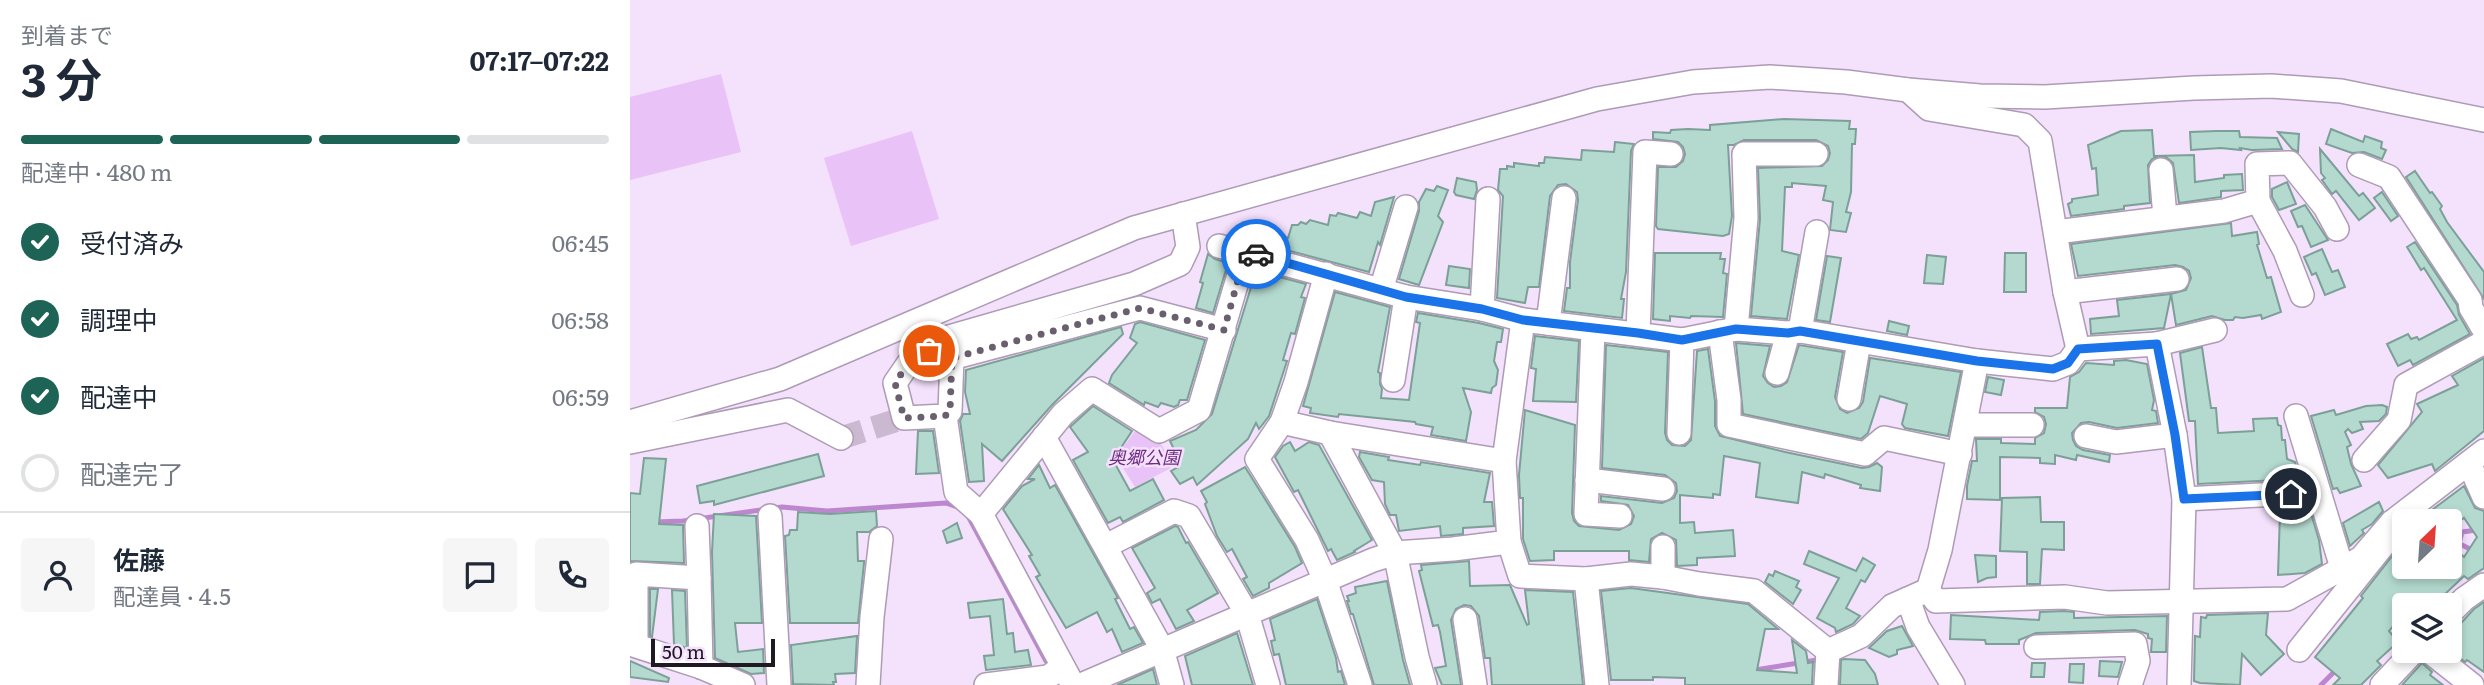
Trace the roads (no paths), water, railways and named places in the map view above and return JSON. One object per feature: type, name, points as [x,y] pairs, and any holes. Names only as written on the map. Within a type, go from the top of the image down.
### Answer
[{"type":"street","points":[[630,422],[780,379],[1134,228],[1597,99],[1692,82],[1770,77],[1980,96],[2045,97],[2271,86],[2341,91],[2484,120]]},
{"type":"street","points":[[1219,246],[1246,251],[1406,297],[1482,309],[1523,320],[1593,330],[1682,340],[1728,331],[1794,332],[1977,361],[2053,369],[2068,363],[2078,349],[2065,292],[2040,141],[2024,125],[1929,109],[1908,90]]},
{"type":"street","points":[[1638,333],[1648,238],[1644,146],[1671,154]]},
{"type":"street","points":[[1816,154],[1744,154],[1746,218],[1735,244],[1728,331],[1729,425],[1865,454],[1884,438],[1960,454]]},
{"type":"street","points":[[2302,295],[2292,248],[2258,201],[2257,164],[2290,163],[2333,203],[2337,229]]},
{"type":"street","points":[[2359,165],[2389,177],[2470,300],[2484,330]]},
{"type":"street","points":[[2161,170],[2165,217]]},
{"type":"street","points":[[1548,323],[1564,198]]},
{"type":"street","points":[[1482,309],[1488,199]]},
{"type":"street","points":[[2056,232],[2224,211],[2258,201]]},
{"type":"street","points":[[1183,214],[1188,247],[1180,264],[1134,284],[949,337],[908,364],[895,383],[904,418],[945,416],[950,411],[952,358],[1140,308],[1224,330]]},
{"type":"street","points":[[1381,290],[1408,220]]},
{"type":"street","points":[[1777,373],[1794,332],[1820,240]]},
{"type":"street","points":[[981,514],[1063,414],[1093,388],[1159,431],[1199,410],[1246,251]]},
{"type":"street","points":[[1326,274],[1282,422],[1257,459],[1307,540],[1325,580],[1360,685]]},
{"type":"street","points":[[2065,292],[2177,279]]},
{"type":"street","points":[[1394,380],[1408,352],[1406,297]]},
{"type":"street","points":[[1523,320],[1504,461],[1509,542],[1520,576],[1586,579],[1631,574],[1754,591],[1828,652]]},
{"type":"street","points":[[1593,330],[1586,514],[1620,516]]},
{"type":"street","points":[[2078,349],[2157,344],[2214,330]]},
{"type":"street","points":[[1679,433],[1682,340]]},
{"type":"street","points":[[1849,399],[1859,342]]},
{"type":"street","points":[[2364,460],[2373,436],[2399,420],[2406,385],[2429,381],[2484,342]]},
{"type":"street","points":[[2157,344],[2175,435],[2184,499],[2179,685]]},
{"type":"street","points":[[1953,685],[1919,627],[1918,595],[1940,550],[1977,361]]},
{"type":"street","points":[[630,442],[788,410],[841,439]]},
{"type":"street","points":[[945,416],[956,492],[981,514],[1067,676],[986,685]]},
{"type":"street","points":[[2296,416],[2342,568]]},
{"type":"street","points":[[1282,422],[1331,433],[1504,461]]},
{"type":"street","points":[[1965,425],[2032,425]]},
{"type":"street","points":[[1331,433],[1395,553],[1425,685]]},
{"type":"street","points":[[2086,436],[2116,442],[2175,435]]},
{"type":"street","points":[[1044,437],[1161,649],[1172,685]]},
{"type":"street","points":[[2398,509],[2477,457],[2484,497]]},
{"type":"street","points":[[1587,480],[1663,489]]},
{"type":"street","points":[[2184,499],[2318,492]]},
{"type":"street","points":[[1105,546],[1174,511],[1189,516],[1247,614],[1268,685]]},
{"type":"street","points":[[1828,652],[1861,636],[1892,606],[1918,595],[1936,601],[2065,597],[2107,603],[2287,599],[2361,558],[2392,513]]},
{"type":"street","points":[[770,516],[779,685]]},
{"type":"street","points":[[697,526],[701,667]]},
{"type":"street","points":[[2299,650],[2392,534]]},
{"type":"street","points":[[868,685],[881,539]]},
{"type":"street","points":[[1081,685],[1325,580],[1395,553],[1509,542]]},
{"type":"street","points":[[1663,547],[1663,577]]},
{"type":"street","points":[[699,578],[636,574],[633,644],[701,667],[743,685]]},
{"type":"street","points":[[1586,579],[1598,685]]},
{"type":"street","points":[[1465,620],[1475,685]]},
{"type":"street","points":[[2036,647],[2062,656],[2135,644],[2138,661],[2130,685]]},
{"type":"street","points":[[1826,685],[1828,652]]},
{"type":"street","points":[[2382,685],[2403,663]]},
{"type":"street","points":[[2444,663],[2472,685]]},
{"type":"waterway","points":[[655,522],[683,521],[782,507],[827,511],[946,503],[967,514],[1046,661]]},
{"type":"waterway","points":[[2462,532],[2484,529]]},
{"type":"waterway","points":[[2462,545],[2484,556]]},
{"type":"waterway","points":[[1755,670],[1817,660]]},
{"type":"waterway","points":[[2321,685],[2337,669]]},
{"type":"tunnel","points":[[841,438],[904,418]]},
{"type":"park label","name":"奥郷公園","points":[[1144,458]]}]
